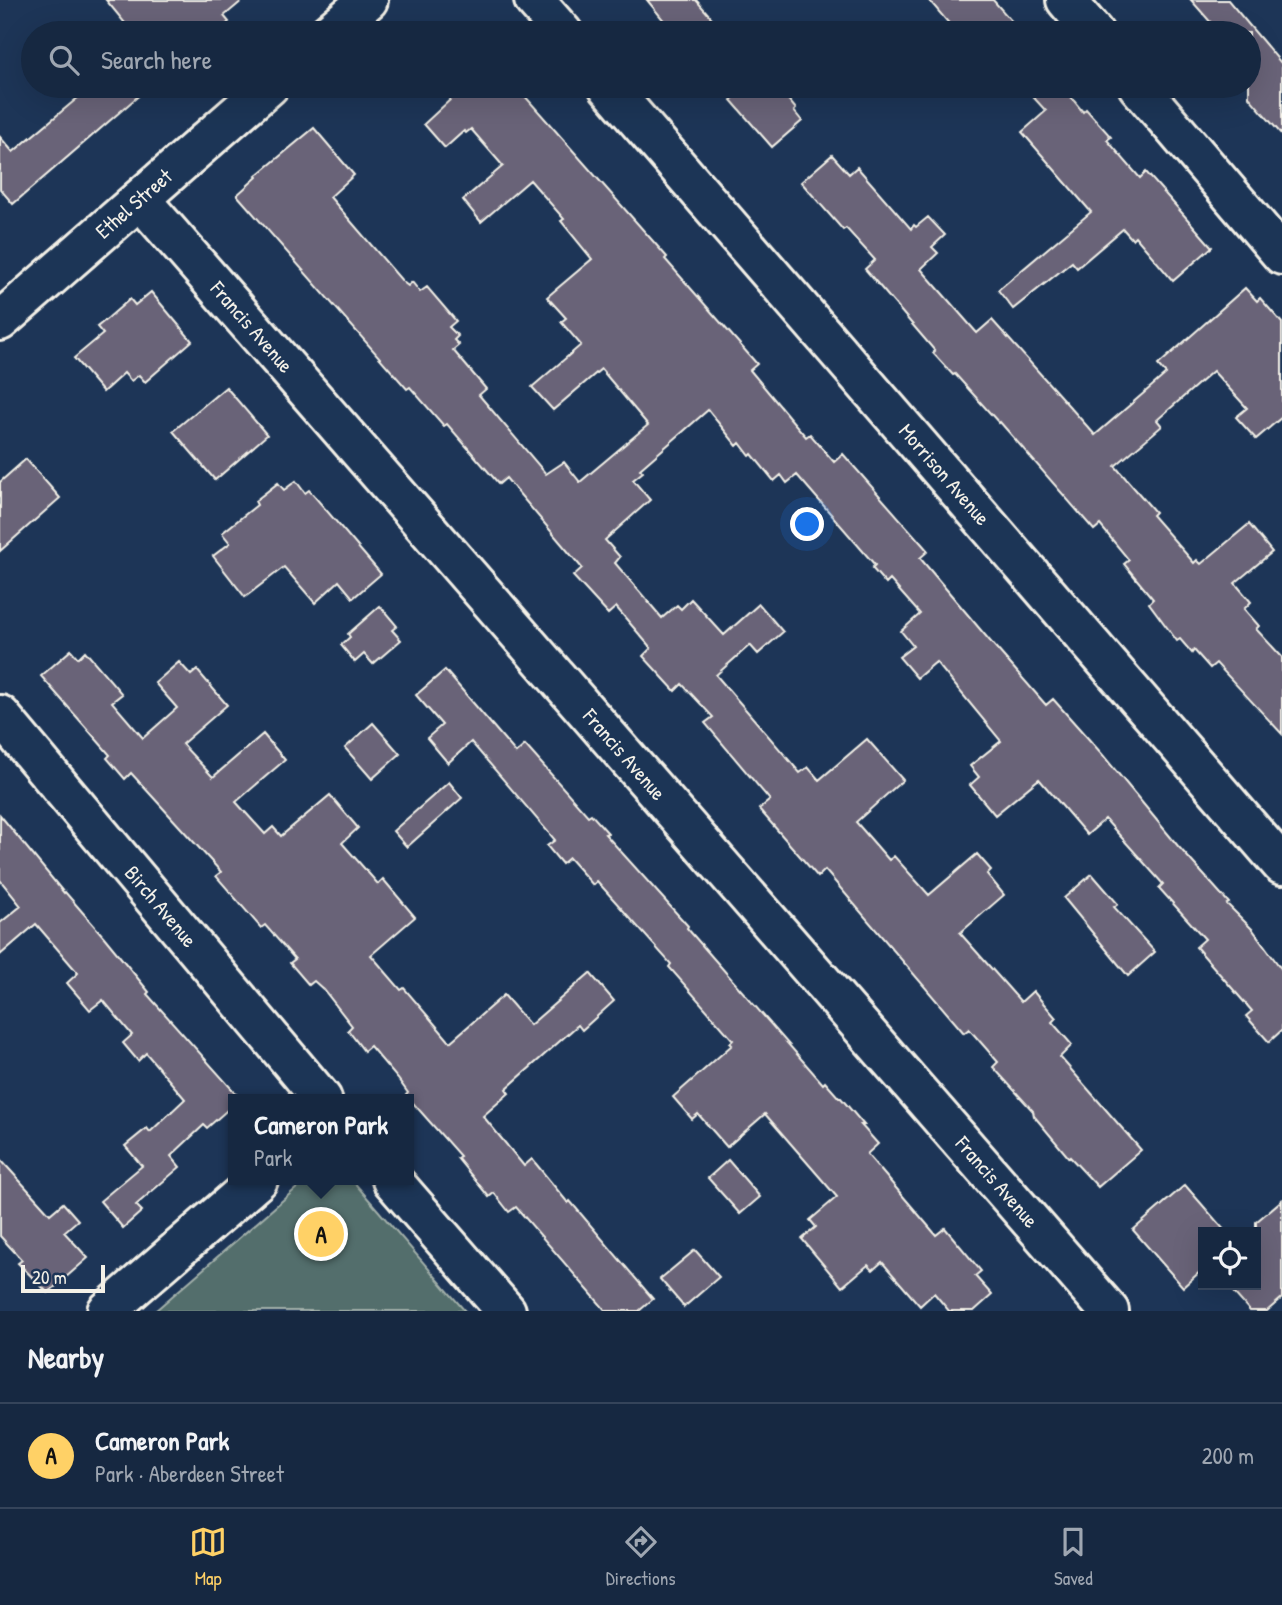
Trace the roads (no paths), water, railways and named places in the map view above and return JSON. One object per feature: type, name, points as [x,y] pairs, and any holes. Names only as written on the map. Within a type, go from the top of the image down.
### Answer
[{"type":"street","points":[[343,21],[368,0]]},
{"type":"street","points":[[534,0],[552,21]]},
{"type":"street","points":[[1066,0],[1084,21]]},
{"type":"street","name":"Ethel Street","points":[[0,321],[255,98]]},
{"type":"street","name":"Morrison Avenue","points":[[618,98],[1282,865]]},
{"type":"street","points":[[1148,98],[1282,255]]},
{"type":"street","name":"Francis Avenue","points":[[140,199],[1109,1311]]},
{"type":"street","name":"Birch Avenue","points":[[0,715],[318,1094]]},
{"type":"street","points":[[107,1311],[252,1185]]},
{"type":"street","points":[[396,1185],[506,1311]]},
{"type":"place","name":"Cameron Park","points":[[321,1234]]}]
